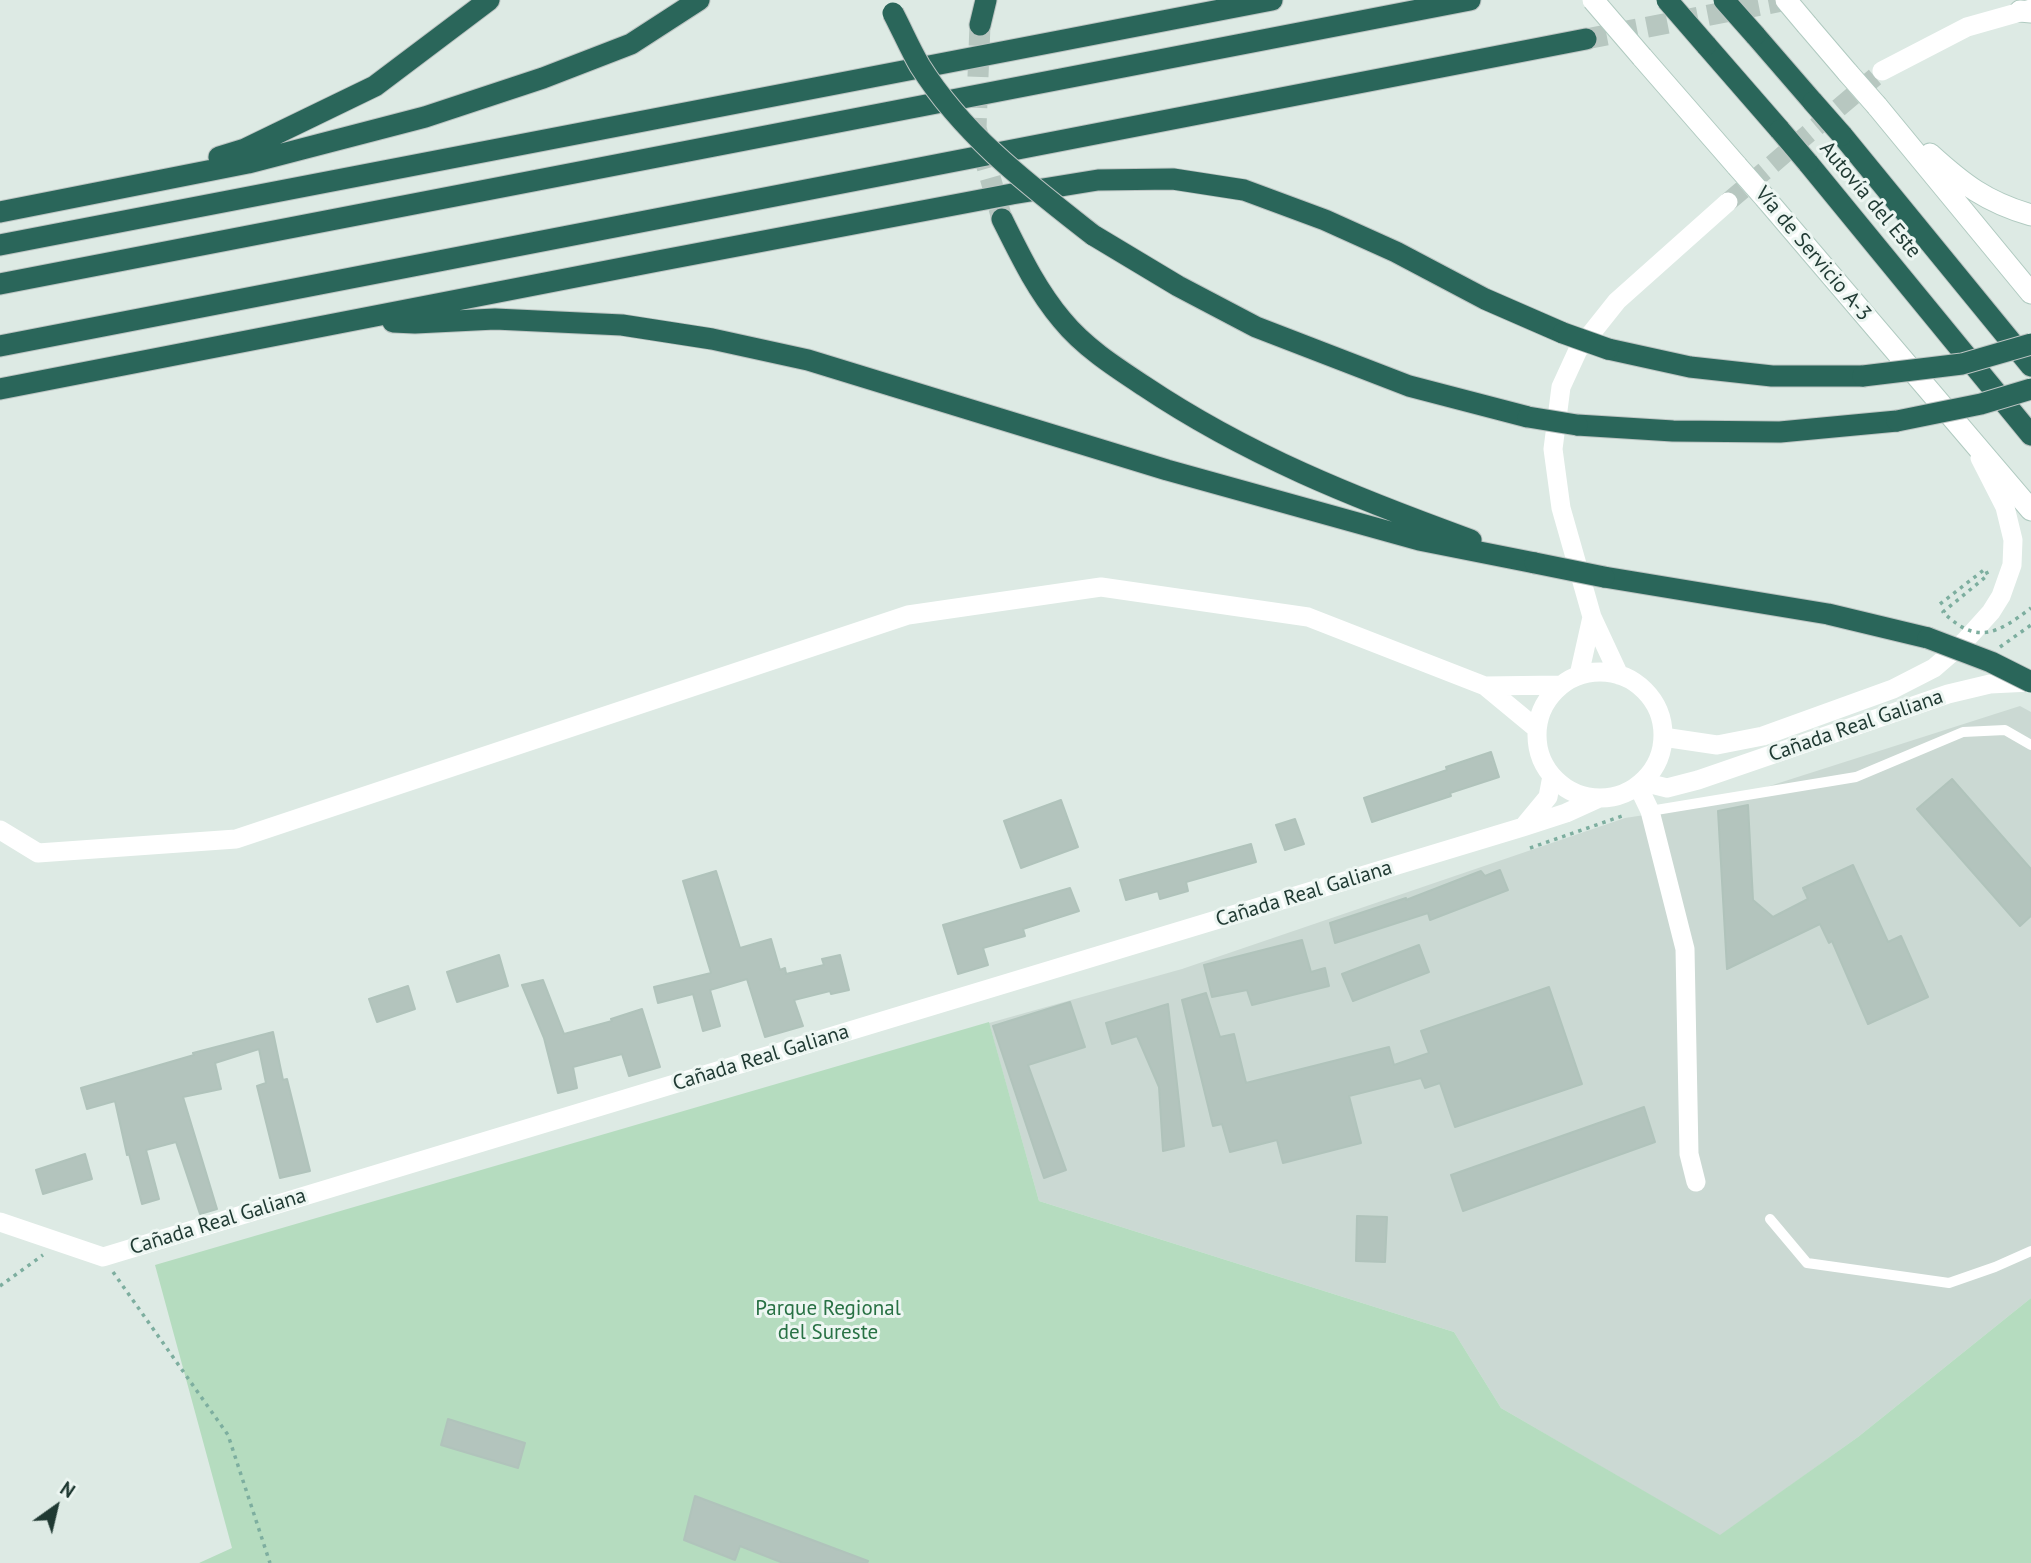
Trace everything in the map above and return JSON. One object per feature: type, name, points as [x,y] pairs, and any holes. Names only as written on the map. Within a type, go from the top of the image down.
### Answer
[{"type":"highway","points":[[133,185],[245,149],[375,86],[489,0]]},
{"type":"highway","points":[[0,212],[273,156],[425,117],[543,78],[631,44],[699,0]]},
{"type":"highway","points":[[980,25],[986,0]]},
{"type":"highway","points":[[0,245],[1272,0]]},
{"type":"highway","points":[[0,284],[1469,0]]},
{"type":"highway","name":"Autovía del Este","points":[[1667,0],[1808,163],[2031,435]]},
{"type":"highway","name":"Autovía del Este","points":[[1724,0],[1842,135],[2031,366]]},
{"type":"highway","points":[[891,6],[920,65],[971,130],[1031,187],[1093,235],[1178,286],[1256,327],[1351,366],[1409,386],[1528,417],[1577,425],[1673,431],[1780,432],[1897,421],[1981,404],[2031,389]]},
{"type":"highway","points":[[0,346],[1586,39]]},
{"type":"highway","points":[[0,389],[1012,194],[1098,180],[1173,179],[1244,190],[1325,220],[1396,252],[1485,299],[1563,333],[1608,349],[1690,367],[1772,376],[1863,376],[1962,364],[2031,344]]},
{"type":"highway","points":[[1002,219],[1030,276],[1063,321],[1103,359],[1194,420],[1318,482],[1535,563]]},
{"type":"highway","points":[[359,320],[415,323],[495,320],[622,325],[712,339],[808,360],[1167,470],[1419,540],[1604,577],[1828,614],[1928,638],[1992,663],[2031,682]]},
{"type":"main road","name":"Vía de Servicio A-3","points":[[1593,0],[2031,510]]},
{"type":"main road","points":[[1786,0],[2031,293]]},
{"type":"main road","points":[[1877,106],[1959,180],[2001,206],[2031,215]]},
{"type":"street","points":[[1882,71],[1967,27],[2027,10]]},
{"type":"street","points":[[1619,675],[1592,617],[1561,508],[1553,449],[1561,387],[1578,350],[1617,301],[1728,202]]},
{"type":"street","name":"Cañada Real Galiana","points":[[1663,737],[1717,745],[1751,738],[1893,689],[1934,668],[1964,642],[1991,612],[2001,596],[2012,565],[2013,540],[2005,508],[1972,442]]},
{"type":"street","points":[[0,830],[38,853],[236,839],[908,615],[1101,587],[1308,617],[1485,686],[1536,729]]},
{"type":"street","points":[[1579,675],[1592,617]]},
{"type":"street","points":[[1599,672],[1619,675],[1646,692],[1656,706],[1662,721],[1661,754],[1654,769],[1640,784],[1615,797],[1581,796],[1565,788],[1542,762],[1536,729],[1544,705],[1560,685],[1579,675],[1599,672]]},
{"type":"street","name":"Cañada Real Galiana","points":[[1640,784],[1667,788],[1698,780],[1948,694],[1990,684],[2031,682]]},
{"type":"street","points":[[1485,686],[1560,685]]},
{"type":"street","points":[[1523,827],[1548,797],[1552,776]]},
{"type":"street","points":[[1640,784],[1650,811],[1685,949],[1689,1154],[1696,1182]]},
{"type":"street","name":"Cañada Real Galiana","points":[[0,1222],[103,1257],[1523,827],[1566,813],[1599,798]]},
{"type":"lane","points":[[1650,811],[1856,777],[1963,732],[2006,730],[2031,745]]},
{"type":"lane","points":[[1770,1219],[1807,1263],[1949,1283],[2031,1251]]},
{"type":"path","points":[[1940,604],[1985,569],[1988,575],[1943,612],[1955,624],[1981,633],[1996,632],[2031,608]]},
{"type":"path","points":[[1530,848],[1625,815]]},
{"type":"path","points":[[0,1286],[61,1242]]},
{"type":"path","points":[[103,1257],[228,1435],[270,1563]]},
{"type":"shaded area","points":[[2020,706],[2031,712],[2031,1298],[1858,1437],[1720,1536],[1501,1408],[1454,1332],[1039,1201],[989,1023],[1182,969],[1625,818],[1710,805]]},
{"type":"green space","name":"Parque Regional del Sureste","points":[[989,1022],[1039,1201],[1454,1332],[1501,1408],[1720,1535],[1858,1437],[2031,1298],[2031,1563],[199,1563],[232,1548],[155,1265]]},
{"type":"building","points":[[1491,752],[1499,777],[1372,822],[1364,798]]},
{"type":"building","points":[[1952,779],[2031,869],[2031,916],[2020,926],[1917,809]]},
{"type":"building","points":[[1061,800],[1078,847],[1021,868],[1004,821]]},
{"type":"building","points":[[1748,805],[1753,900],[1773,917],[1808,899],[1803,888],[1853,865],[1888,942],[1901,936],[1928,997],[1868,1024],[1832,941],[1829,943],[1820,924],[1727,969],[1718,811]]},
{"type":"building","points":[[1295,819],[1304,844],[1285,850],[1276,825]]},
{"type":"building","points":[[1251,844],[1256,862],[1186,882],[1188,891],[1160,899],[1158,891],[1126,900],[1120,880]]},
{"type":"building","points":[[1500,870],[1508,890],[1430,920],[1428,913],[1335,943],[1330,923],[1406,900],[1481,871],[1485,876]]},
{"type":"building","points":[[716,871],[740,948],[771,939],[780,970],[785,968],[786,974],[824,965],[822,959],[840,955],[849,990],[831,994],[830,991],[794,1000],[803,1026],[765,1037],[747,979],[710,990],[720,1026],[703,1031],[693,994],[658,1003],[654,987],[711,973],[683,881]]},
{"type":"building","points":[[1070,888],[1079,911],[1023,929],[1025,936],[983,948],[988,965],[958,974],[943,925]]},
{"type":"building","points":[[1302,940],[1311,972],[1325,968],[1329,986],[1252,1005],[1247,990],[1212,997],[1204,965]]},
{"type":"building","points":[[1419,945],[1429,972],[1353,1001],[1342,974]]},
{"type":"building","points":[[499,955],[508,986],[457,1002],[447,972]]},
{"type":"building","points":[[543,980],[564,1034],[612,1021],[611,1019],[642,1009],[660,1067],[629,1076],[622,1054],[573,1067],[577,1088],[558,1093],[544,1038],[522,985]]},
{"type":"building","points":[[408,986],[415,1009],[377,1022],[369,999]]},
{"type":"building","points":[[1549,987],[1582,1084],[1455,1127],[1440,1083],[1425,1088],[1421,1078],[1349,1096],[1361,1143],[1283,1163],[1277,1140],[1230,1152],[1222,1124],[1213,1126],[1182,1000],[1206,993],[1220,1037],[1234,1034],[1246,1083],[1389,1047],[1394,1065],[1429,1053],[1421,1031]]},
{"type":"building","points":[[1070,1002],[1085,1047],[1028,1065],[1066,1170],[1044,1178],[993,1026]]},
{"type":"building","points":[[1168,1004],[1184,1146],[1163,1151],[1159,1087],[1137,1036],[1112,1044],[1106,1023]]},
{"type":"building","points":[[273,1032],[283,1080],[287,1079],[310,1171],[280,1178],[257,1086],[266,1083],[259,1049],[215,1063],[221,1089],[183,1097],[217,1209],[200,1214],[176,1142],[146,1150],[159,1199],[142,1204],[115,1101],[87,1109],[81,1088],[194,1055],[193,1053]]},
{"type":"building","points":[[1644,1107],[1655,1142],[1463,1211],[1451,1175]]},
{"type":"building","points":[[85,1154],[92,1179],[43,1194],[36,1170]]},
{"type":"building","points":[[1357,1216],[1387,1217],[1385,1262],[1356,1261]]},
{"type":"building","points":[[448,1419],[525,1443],[518,1468],[441,1445]]},
{"type":"building","points":[[695,1496],[868,1561],[783,1563],[740,1546],[735,1560],[684,1540]]},
{"type":"tunnel","points":[[1586,39],[1787,0]]},
{"type":"tunnel","points":[[980,25],[976,128],[1002,219]]},
{"type":"tunnel","points":[[1728,202],[1882,71]]}]
